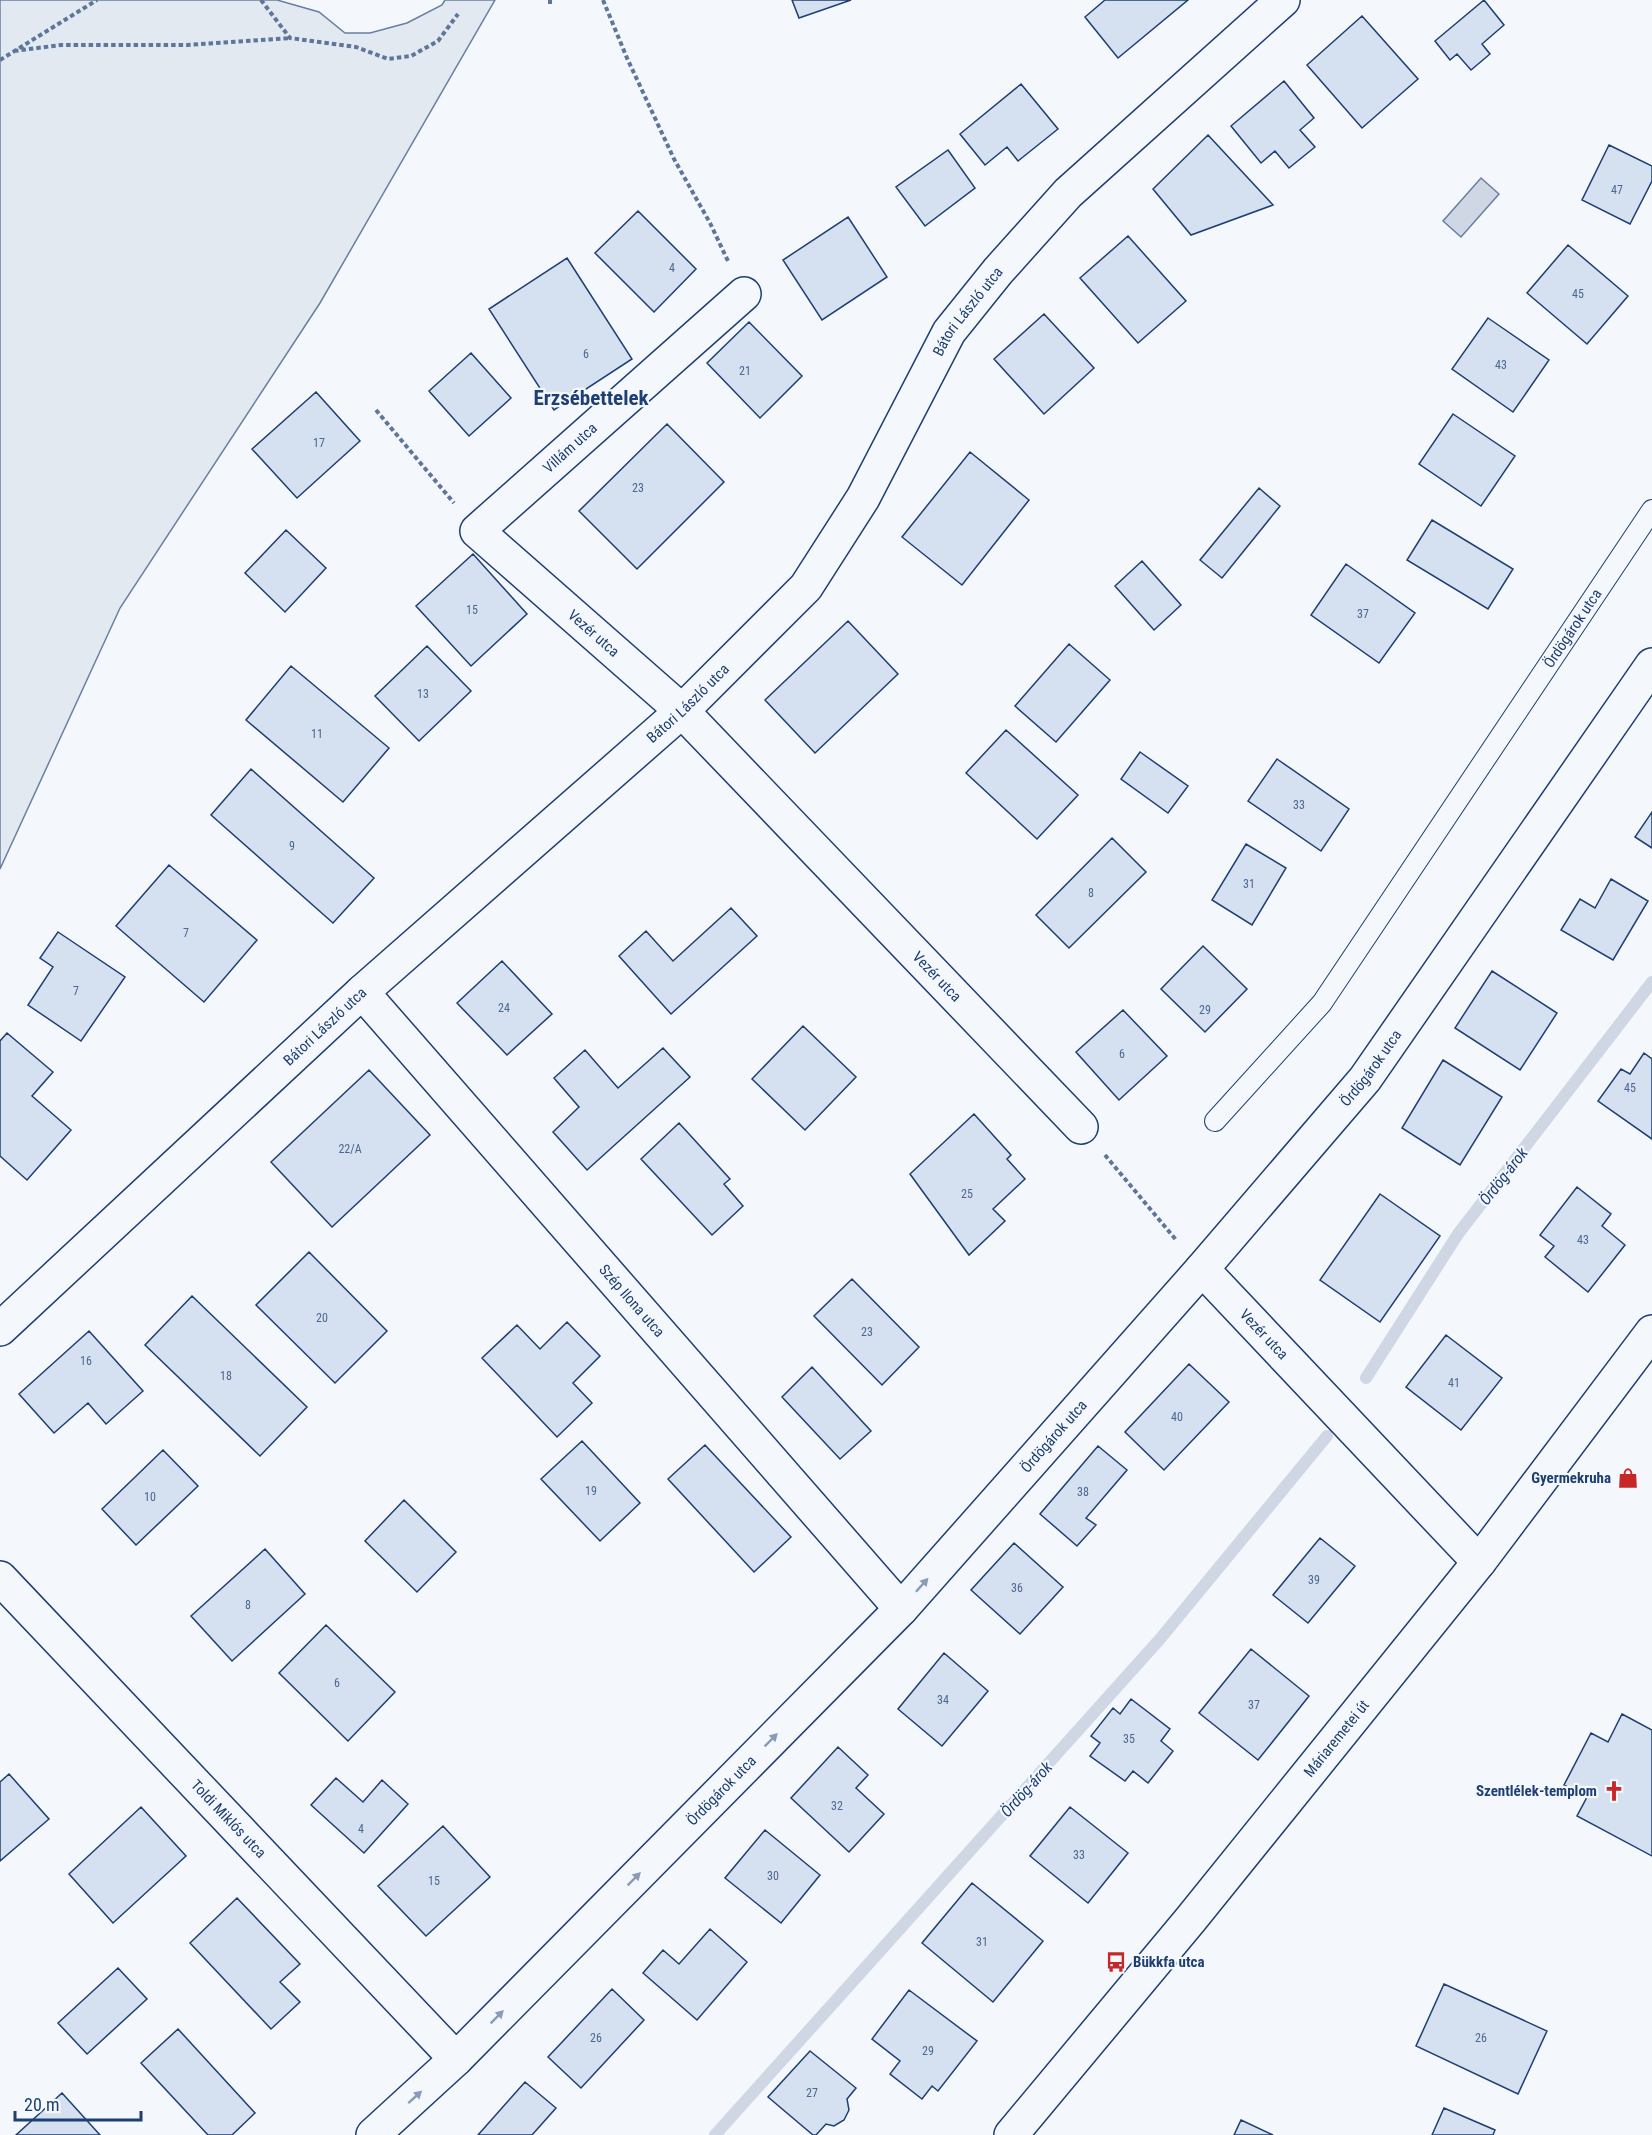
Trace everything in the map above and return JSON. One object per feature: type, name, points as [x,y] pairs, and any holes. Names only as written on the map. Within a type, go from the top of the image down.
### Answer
[{"type":"street","name":"Bátori László utca","points":[[0,1329],[362,992],[682,711],[806,587],[863,498],[949,332],[998,271],[1068,193],[1283,0]]},
{"type":"street","name":"Villám utca","points":[[477,531],[744,294]]},
{"type":"street","name":"Vezér utca","points":[[477,531],[682,711],[1081,1127]]},
{"type":"street","name":"Ördögárok utca","points":[[373,2135],[456,2059],[901,1609],[1202,1269],[1365,1079],[1652,665]]},
{"type":"street","name":"Szép Ilona utca","points":[[362,992],[901,1609]]},
{"type":"street","name":"Vezér utca","points":[[1202,1269],[1479,1562]]},
{"type":"street","name":"Máriaremetei út","points":[[1011,2135],[1191,1919],[1479,1562],[1652,1332]]},
{"type":"street","name":"Toldi Miklós utca","points":[[0,1578],[456,2059]]},
{"type":"lane","name":"Ördögárok utca","points":[[1215,1121],[1322,1003],[1652,510]]},
{"type":"path","points":[[0,60],[97,0]]},
{"type":"path","points":[[261,0],[290,38]]},
{"type":"path","points":[[603,0],[674,159],[710,223]]},
{"type":"path","points":[[14,51],[61,45],[188,45],[290,38],[356,47],[388,59],[411,56],[438,41],[458,14]]},
{"type":"path","points":[[376,410],[477,531]]},
{"type":"path","points":[[1081,1127],[1202,1269]]},
{"type":"shaded area","points":[[0,0],[277,0],[319,12],[345,33],[370,33],[407,23],[442,5],[445,0],[495,0],[320,303],[120,608],[0,869]]},
{"type":"shaded area","points":[[1481,178],[1499,194],[1461,237],[1443,221]]},
{"type":"building","points":[[792,0],[851,0],[799,18]]},
{"type":"building","points":[[1105,0],[1188,0],[1118,58],[1085,17]]},
{"type":"building","points":[[1484,0],[1504,25],[1482,44],[1490,54],[1471,70],[1457,54],[1450,60],[1435,41]]},
{"type":"building","points":[[1362,16],[1418,79],[1362,128],[1307,65]]},
{"type":"building","points":[[1284,81],[1314,118],[1300,130],[1315,147],[1289,168],[1275,151],[1261,163],[1231,126]]},
{"type":"building","points":[[1021,84],[1058,129],[1018,161],[1007,147],[985,165],[960,134]]},
{"type":"building","points":[[1208,135],[1273,205],[1191,235],[1153,189]]},
{"type":"building","points":[[1609,145],[1652,166],[1652,181],[1630,224],[1582,200]]},
{"type":"building","points":[[948,150],[975,188],[925,226],[896,187]]},
{"type":"building","points":[[638,211],[696,269],[654,312],[595,253]]},
{"type":"building","points":[[848,217],[887,277],[822,320],[783,260]]},
{"type":"building","points":[[1128,236],[1186,301],[1138,343],[1080,278]]},
{"type":"building","points":[[1568,245],[1628,296],[1587,344],[1527,293]]},
{"type":"building","points":[[567,258],[632,359],[554,410],[489,309]]},
{"type":"building","points":[[1044,314],[1094,368],[1044,414],[994,359]]},
{"type":"building","points":[[1488,318],[1549,360],[1513,412],[1452,369]]},
{"type":"building","points":[[749,322],[802,376],[760,418],[707,363]]},
{"type":"building","points":[[471,353],[511,398],[469,436],[429,391]]},
{"type":"building","points":[[316,392],[360,441],[297,498],[252,449]]},
{"type":"building","points":[[1453,414],[1515,456],[1481,506],[1419,464]]},
{"type":"building","points":[[667,424],[724,482],[637,569],[579,511]]},
{"type":"building","points":[[970,452],[1029,500],[962,585],[902,537]]},
{"type":"building","points":[[1259,488],[1280,506],[1222,578],[1200,560]]},
{"type":"building","points":[[1432,520],[1513,569],[1488,609],[1407,560]]},
{"type":"building","points":[[286,530],[326,568],[285,612],[245,573]]},
{"type":"building","points":[[473,554],[527,614],[471,666],[416,606]]},
{"type":"building","points":[[1142,561],[1181,605],[1154,630],[1115,586]]},
{"type":"building","points":[[1346,564],[1415,613],[1379,663],[1311,615]]},
{"type":"building","points":[[848,621],[898,674],[815,753],[765,700]]},
{"type":"building","points":[[1069,644],[1110,680],[1056,742],[1015,706]]},
{"type":"building","points":[[427,646],[471,691],[419,741],[375,696]]},
{"type":"building","points":[[291,666],[389,748],[343,802],[246,720]]},
{"type":"building","points":[[1006,730],[1078,795],[1037,839],[966,773]]},
{"type":"building","points":[[1140,752],[1188,786],[1168,813],[1121,779]]},
{"type":"building","points":[[1277,759],[1349,809],[1321,851],[1248,801]]},
{"type":"building","points":[[251,769],[374,878],[333,923],[211,815]]},
{"type":"building","points":[[1652,812],[1652,848],[1635,837]]},
{"type":"building","points":[[1112,838],[1146,872],[1069,948],[1036,915]]},
{"type":"building","points":[[1246,844],[1286,868],[1252,925],[1212,900]]},
{"type":"building","points":[[169,865],[257,940],[204,1002],[116,926]]},
{"type":"building","points":[[1611,879],[1648,901],[1613,960],[1561,930],[1580,899],[1595,908]]},
{"type":"building","points":[[731,908],[757,936],[671,1014],[619,956],[646,931],[673,961]]},
{"type":"building","points":[[58,932],[125,977],[81,1041],[28,1005],[53,967],[40,958]]},
{"type":"building","points":[[1203,946],[1247,989],[1205,1032],[1161,989]]},
{"type":"building","points":[[502,961],[552,1014],[507,1055],[457,1003]]},
{"type":"building","points":[[1492,971],[1557,1013],[1520,1070],[1455,1028]]},
{"type":"building","points":[[1123,1010],[1167,1056],[1119,1100],[1076,1052]]},
{"type":"building","points":[[803,1026],[856,1077],[805,1130],[752,1079]]},
{"type":"building","points":[[7,1033],[53,1072],[32,1096],[71,1130],[27,1180],[0,1156],[0,1041]]},
{"type":"building","points":[[663,1048],[690,1077],[587,1170],[553,1132],[579,1107],[554,1078],[585,1050],[618,1088]]},
{"type":"building","points":[[1644,1053],[1652,1059],[1652,1139],[1598,1101],[1621,1069],[1630,1074]]},
{"type":"building","points":[[1443,1060],[1502,1097],[1460,1165],[1402,1128]]},
{"type":"building","points":[[369,1070],[430,1135],[332,1227],[271,1162]]},
{"type":"building","points":[[974,1114],[1011,1155],[1007,1159],[1025,1179],[993,1209],[1005,1221],[969,1255],[910,1174]]},
{"type":"building","points":[[679,1123],[730,1179],[724,1184],[743,1206],[712,1235],[641,1159]]},
{"type":"building","points":[[1577,1187],[1611,1214],[1602,1226],[1625,1245],[1588,1292],[1545,1257],[1554,1246],[1540,1235]]},
{"type":"building","points":[[1380,1194],[1440,1236],[1380,1322],[1320,1280]]},
{"type":"building","points":[[309,1252],[387,1331],[335,1383],[256,1305]]},
{"type":"building","points":[[852,1279],[919,1347],[882,1385],[814,1316]]},
{"type":"building","points":[[192,1296],[307,1407],[260,1456],[145,1345]]},
{"type":"building","points":[[567,1322],[600,1356],[573,1383],[592,1403],[557,1437],[482,1358],[517,1325],[540,1349]]},
{"type":"building","points":[[89,1331],[143,1391],[106,1424],[88,1403],[54,1433],[19,1394]]},
{"type":"building","points":[[1446,1335],[1502,1378],[1461,1430],[1406,1387]]},
{"type":"building","points":[[1189,1364],[1229,1402],[1164,1470],[1125,1432]]},
{"type":"building","points":[[812,1367],[871,1431],[840,1459],[782,1397]]},
{"type":"building","points":[[582,1441],[640,1503],[600,1541],[541,1479]]},
{"type":"building","points":[[705,1445],[791,1537],[754,1572],[668,1479]]},
{"type":"building","points":[[1098,1446],[1127,1470],[1086,1518],[1096,1525],[1077,1546],[1040,1514]]},
{"type":"building","points":[[163,1450],[198,1486],[136,1545],[102,1509]]},
{"type":"building","points":[[404,1500],[456,1552],[417,1592],[365,1541]]},
{"type":"building","points":[[1320,1538],[1355,1566],[1308,1623],[1273,1595]]},
{"type":"building","points":[[1014,1543],[1063,1587],[1020,1634],[971,1590]]},
{"type":"building","points":[[265,1549],[305,1594],[232,1661],[191,1616]]},
{"type":"building","points":[[326,1625],[395,1692],[348,1741],[279,1673]]},
{"type":"building","points":[[1251,1649],[1309,1696],[1258,1760],[1199,1713]]},
{"type":"building","points":[[944,1653],[988,1691],[942,1746],[898,1709]]},
{"type":"building","points":[[1131,1699],[1170,1729],[1161,1741],[1173,1751],[1148,1783],[1133,1771],[1125,1781],[1090,1756],[1100,1743],[1091,1736],[1113,1708],[1120,1714]]},
{"type":"building","name":"Szentlélek-templom","points":[[1622,1714],[1652,1730],[1652,1856],[1577,1816],[1587,1797],[1564,1785],[1591,1733],[1608,1742]]},
{"type":"building","points":[[838,1747],[868,1775],[856,1788],[884,1814],[849,1852],[791,1798]]},
{"type":"building","points":[[9,1774],[49,1819],[0,1861],[0,1782]]},
{"type":"building","points":[[336,1778],[363,1802],[382,1780],[408,1804],[364,1853],[311,1805]]},
{"type":"building","points":[[141,1807],[186,1856],[113,1923],[69,1874]]},
{"type":"building","points":[[1070,1807],[1128,1853],[1088,1903],[1030,1856]]},
{"type":"building","points":[[443,1826],[490,1877],[426,1936],[378,1886]]},
{"type":"building","points":[[765,1830],[820,1875],[781,1923],[725,1878]]},
{"type":"building","points":[[972,1883],[1043,1941],[993,2002],[922,1943]]},
{"type":"building","points":[[237,1898],[300,1964],[280,1982],[300,2002],[271,2029],[190,1943]]},
{"type":"building","points":[[710,1929],[747,1962],[697,2020],[643,1973],[663,1950],[679,1964]]},
{"type":"building","points":[[118,1968],[147,1999],[87,2054],[58,2023]]},
{"type":"building","points":[[1444,1984],[1547,2031],[1518,2094],[1416,2046]]},
{"type":"building","points":[[612,1989],[644,2020],[581,2088],[548,2057]]},
{"type":"building","points":[[909,1990],[977,2041],[938,2091],[932,2086],[922,2099],[890,2074],[900,2061],[872,2039]]},
{"type":"building","points":[[178,2029],[255,2113],[232,2135],[208,2135],[141,2063]]},
{"type":"building","points":[[810,2051],[856,2088],[847,2099],[849,2110],[844,2120],[834,2126],[826,2124],[816,2135],[813,2135],[768,2097]]},
{"type":"building","points":[[525,2082],[556,2108],[532,2135],[478,2135]]},
{"type":"building","points":[[62,2093],[100,2135],[16,2135]]},
{"type":"building","points":[[1444,2108],[1495,2130],[1493,2135],[1432,2135]]},
{"type":"building","points":[[1241,2120],[1273,2135],[1234,2135]]},
{"type":"waterway","name":"Ördög-árok","points":[[1366,1378],[1458,1234],[1652,982]]},
{"type":"waterway","name":"Ördög-árok","points":[[715,2135],[1160,1639],[1327,1436]]},
{"type":"place","name":"Gyermekruha","points":[[1628,1478]]},
{"type":"place","name":"Szentlélek-templom","points":[[1614,1791]]},
{"type":"place","name":"Bükkfa utca","points":[[1116,1962]]},
{"type":"district","name":"Erzsébettelek","points":[[591,398]]}]
